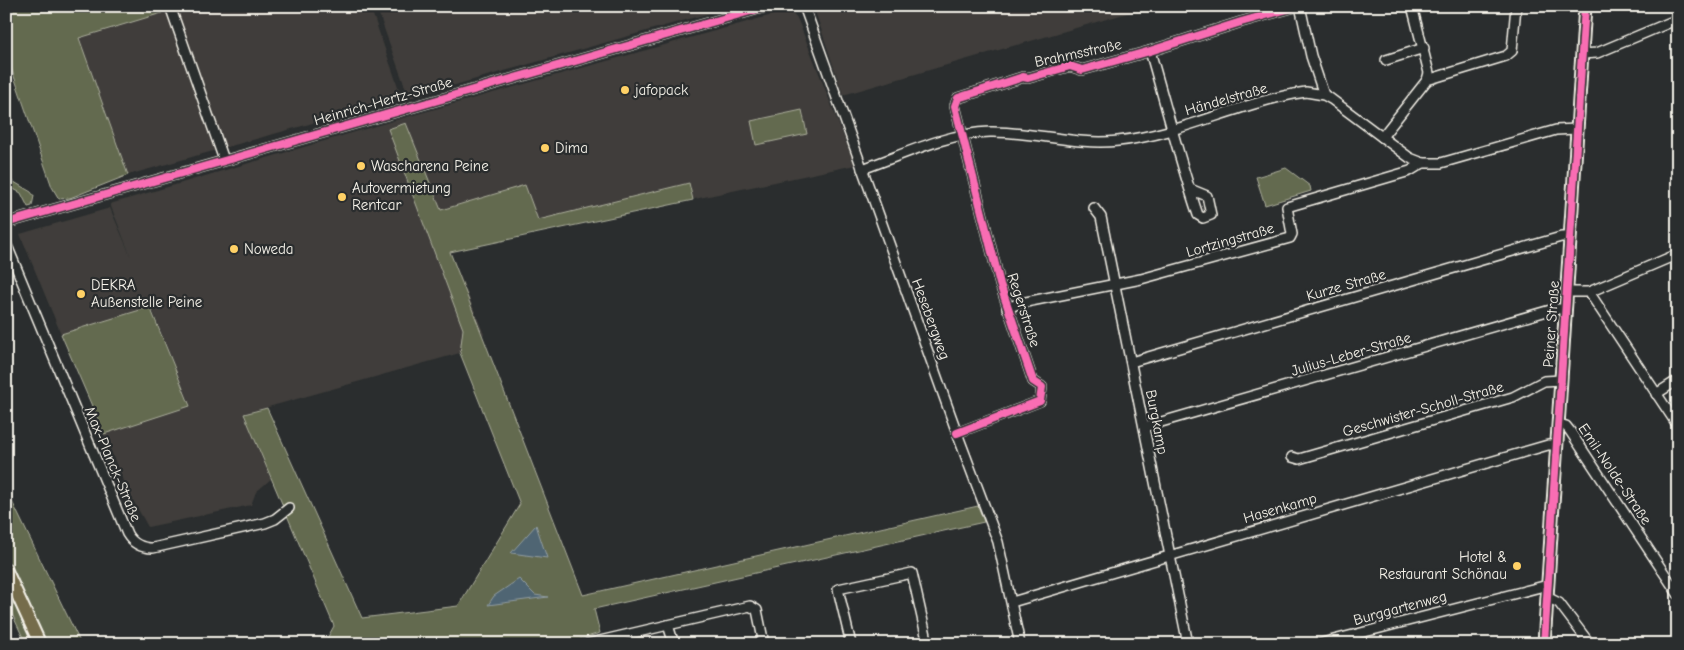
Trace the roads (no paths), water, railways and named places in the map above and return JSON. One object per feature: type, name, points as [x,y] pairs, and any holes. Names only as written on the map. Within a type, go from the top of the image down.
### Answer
[{"type":"main road","name":"Peiner Straße","points":[[1544,644],[1585,6]]},
{"type":"main road","points":[[6,570],[40,644]]},
{"type":"street","points":[[170,6],[224,160]]},
{"type":"street","name":"Heinrich-Hertz-Straße","points":[[6,223],[768,6]]},
{"type":"street","name":"Hesebergweg","points":[[804,6],[998,542],[1020,644]]},
{"type":"street","name":"Brahmsstraße","points":[[962,136],[955,106],[961,96],[1070,66],[1082,70],[1150,52],[1241,22],[1299,6],[1311,56],[1324,95]]},
{"type":"street","points":[[1382,137],[1427,80],[1429,67],[1412,6]]},
{"type":"street","points":[[1427,80],[1506,56],[1512,51],[1516,6]]},
{"type":"street","points":[[1582,54],[1597,53],[1678,19]]},
{"type":"street","points":[[1386,60],[1424,48]]},
{"type":"street","points":[[1150,52],[1190,190]]},
{"type":"street","name":"Händelstraße","points":[[862,169],[962,136],[978,133],[1007,132],[1102,142],[1136,139],[1295,94],[1306,92],[1324,95]]},
{"type":"street","points":[[1324,95],[1410,158],[1423,163],[1441,163],[1556,130],[1577,129]]},
{"type":"street","name":"Regerstraße","points":[[957,433],[1040,401],[1042,387],[1033,381],[1007,308],[962,136]]},
{"type":"street","name":"Lortzingstraße","points":[[1007,308],[1021,303],[1141,279],[1290,238],[1292,234],[1287,206],[1410,171],[1423,163]]},
{"type":"street","name":"Burgkamp","points":[[1094,208],[1101,217],[1188,644]]},
{"type":"street","name":"Kurze Straße","points":[[1131,362],[1561,237],[1570,237]]},
{"type":"street","name":"Max-Planck-Straße","points":[[6,243],[132,541],[139,546],[153,548],[266,523],[275,519],[289,508]]},
{"type":"street","points":[[1567,292],[1589,292],[1678,254]]},
{"type":"street","points":[[1589,292],[1678,426]]},
{"type":"street","name":"Julius-Leber-Straße","points":[[1144,427],[1554,309],[1565,309]]},
{"type":"street","name":"Geschwister-Scholl-Straße","points":[[1292,456],[1299,459],[1308,457],[1513,397],[1544,382],[1561,380]]},
{"type":"street","points":[[1656,394],[1678,380]]},
{"type":"street","name":"Emil-Nolde-Straße","points":[[1558,424],[1566,426],[1570,431],[1678,594]]},
{"type":"street","name":"Hasenkamp","points":[[1012,602],[1169,554],[1557,445]]},
{"type":"street","points":[[851,644],[838,589],[912,573],[928,644]]},
{"type":"street","name":"Burggartenweg","points":[[1318,644],[1548,585]]},
{"type":"street","points":[[1547,597],[1559,603],[1590,644]]},
{"type":"street","points":[[587,644],[750,606],[757,610],[764,644]]},
{"type":"street","points":[[668,625],[674,644]]},
{"type":"water","points":[[536,525],[547,558],[511,553]]},
{"type":"water","points":[[519,579],[535,595],[548,597],[488,605],[494,596]]},
{"type":"place","name":"jafopack","points":[[625,90]]},
{"type":"place","name":"Dima","points":[[545,148]]},
{"type":"place","name":"Wascharena Peine","points":[[361,166]]},
{"type":"place","name":"Autovermietung Rentcar","points":[[342,197]]},
{"type":"place","name":"Noweda","points":[[234,249]]},
{"type":"place","name":"DEKRA Außenstelle Peine","points":[[81,294]]},
{"type":"place","name":"Hotel & Restaurant Schönau","points":[[1517,566]]}]
